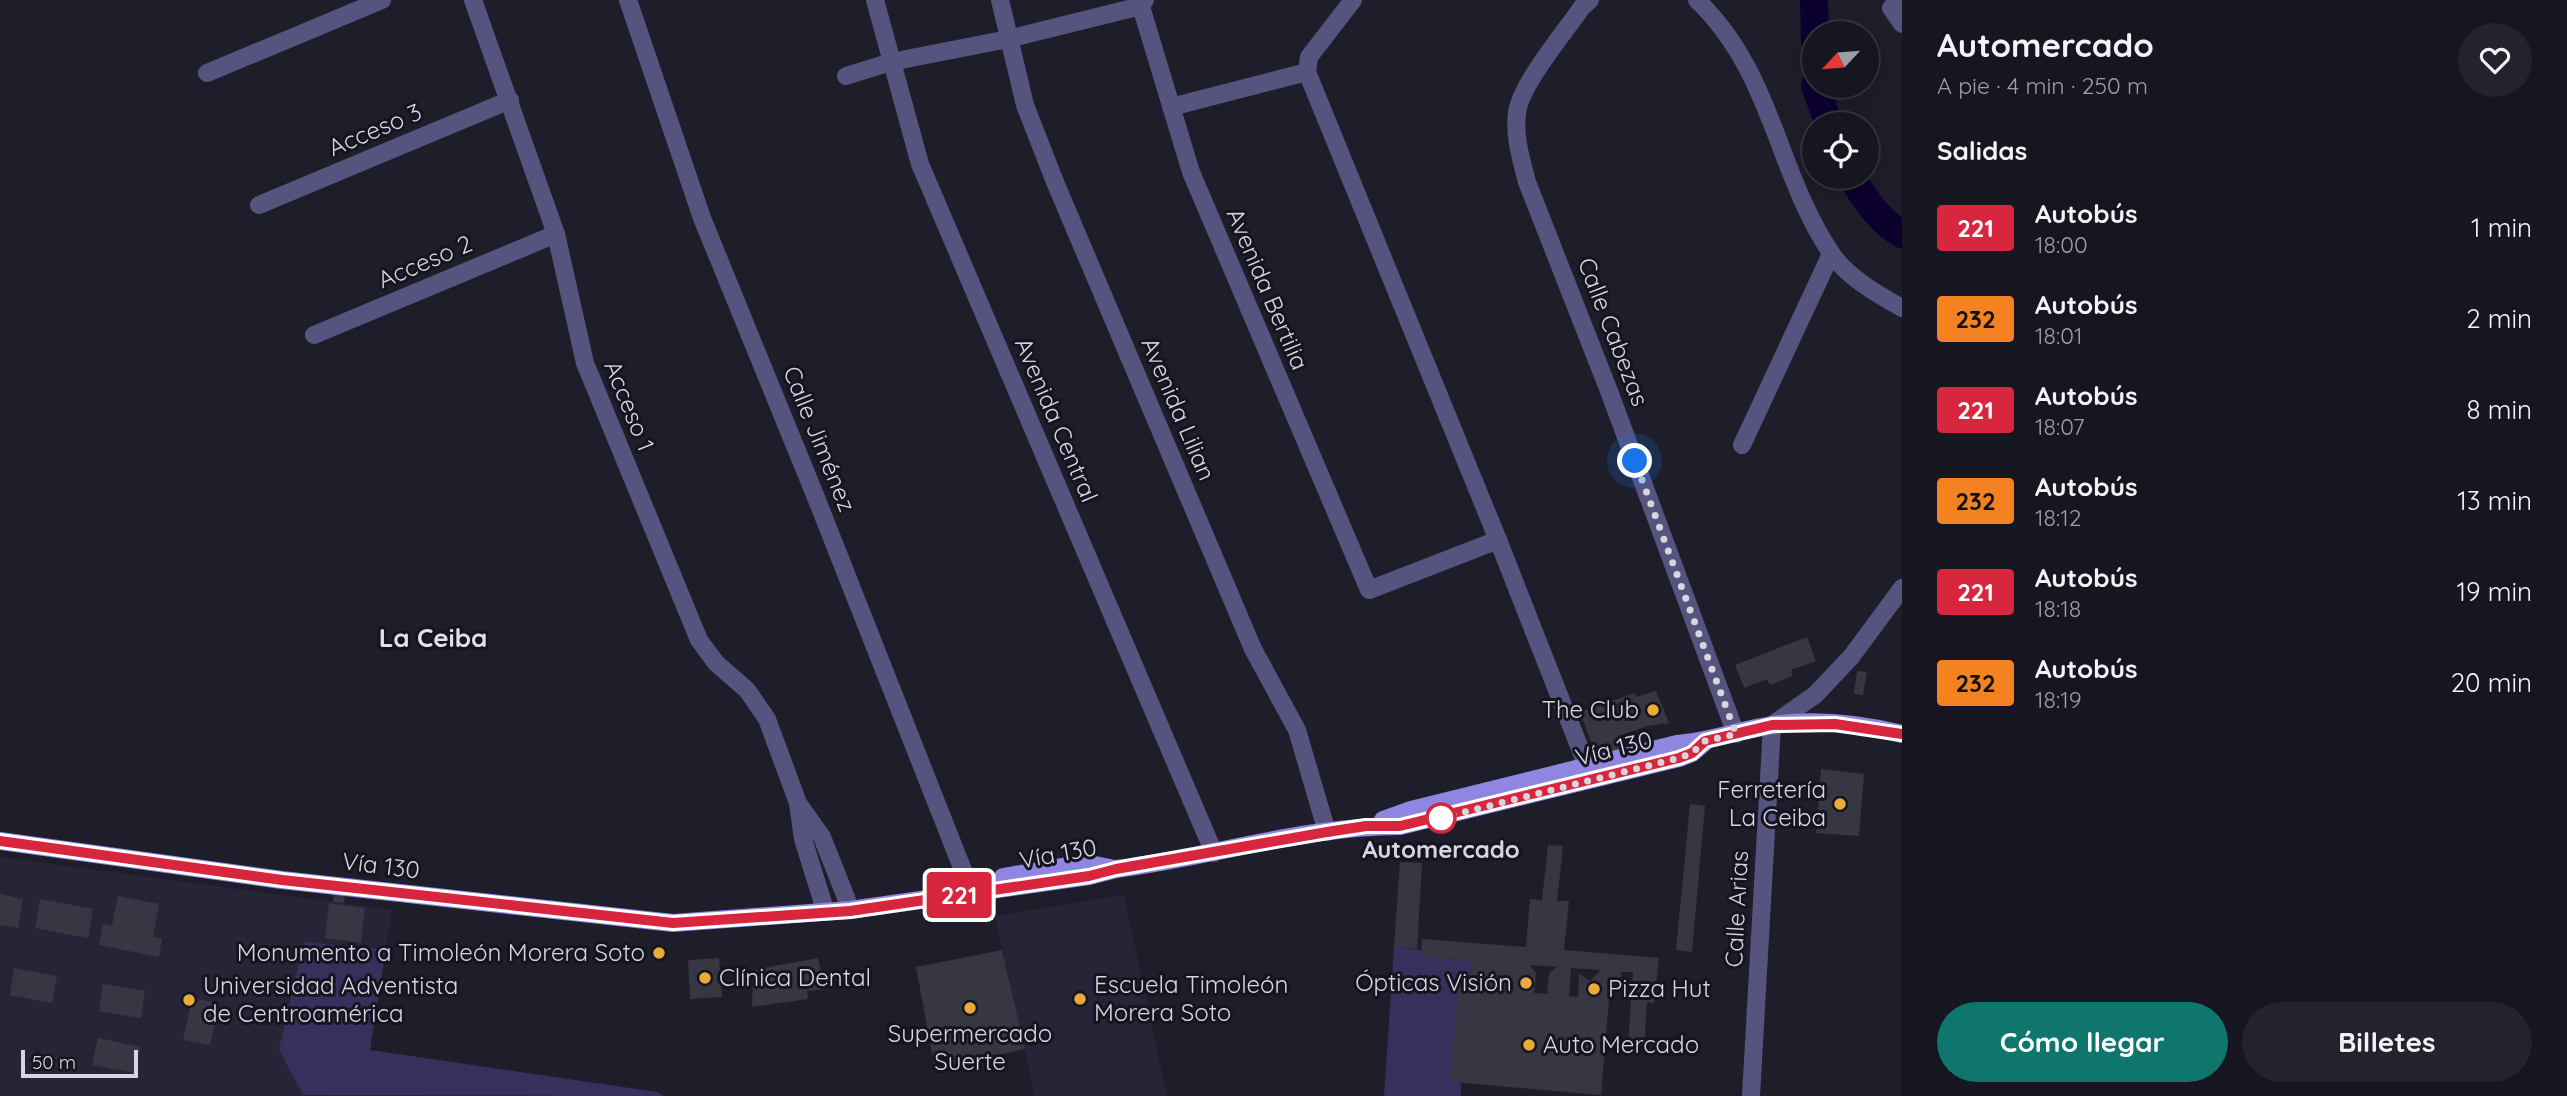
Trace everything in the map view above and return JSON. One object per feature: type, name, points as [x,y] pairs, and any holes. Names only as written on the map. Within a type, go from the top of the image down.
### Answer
[{"type":"main road","name":"Vía 130","points":[[0,841],[282,880],[673,923],[850,911],[1085,863],[1116,869],[1366,826],[1411,810],[1589,773],[1677,744],[1705,741],[1772,725],[1835,724],[1902,734]]},
{"type":"main road","name":"Vía 130","points":[[758,916],[805,905],[971,888]]},
{"type":"street","points":[[207,73],[382,0]]},
{"type":"street","name":"Acceso 1","points":[[473,0],[556,233],[585,363],[699,640],[716,663],[747,690],[767,719],[798,803],[803,839],[823,903]]},
{"type":"street","name":"Calle Jiménez","points":[[628,0],[702,218],[971,888]]},
{"type":"street","name":"Avenida Central","points":[[875,0],[920,164],[1214,853]]},
{"type":"street","name":"Avenida Lilian","points":[[1000,0],[1025,105],[1055,182],[1253,649],[1297,730],[1327,832]]},
{"type":"street","points":[[1353,0],[1309,57],[1307,72],[1498,540],[1589,773]]},
{"type":"street","name":"Calle Cabezas","points":[[1590,0],[1582,7],[1525,90],[1517,109],[1519,153],[1527,182],[1605,379],[1736,734]]},
{"type":"street","points":[[1697,0],[1740,52],[1756,83],[1807,206],[1831,254],[1845,269],[1902,308]]},
{"type":"street","points":[[1900,0],[1891,8],[1902,24]]},
{"type":"street","points":[[846,75],[891,62],[1008,39],[1142,2]]},
{"type":"street","name":"Avenida Bertilia","points":[[1142,2],[1191,172],[1369,590],[1498,540]]},
{"type":"street","points":[[1171,107],[1307,72]]},
{"type":"street","name":"Acceso 3","points":[[259,205],[510,100]]},
{"type":"street","name":"Acceso 2","points":[[314,335],[556,233]]},
{"type":"street","points":[[1742,445],[1831,254]]},
{"type":"street","points":[[1772,725],[1815,695],[1851,657],[1902,588]]},
{"type":"street","name":"Calle Arias","points":[[1751,1096],[1772,725]]},
{"type":"street","name":"Acceso 1","points":[[798,803],[822,838],[847,900]]},
{"type":"shaded area","name":"Universidad Adventista de Centroamérica","points":[[0,857],[392,910],[370,1050],[657,1092],[664,1096],[0,1096]]},
{"type":"shaded area","name":"Escuela Timoleón Morera Soto","points":[[1124,895],[1167,1096],[1035,1096],[995,916]]},
{"type":"shaded area","points":[[304,942],[386,950],[370,1050],[657,1092],[664,1096],[303,1095],[279,1049]]},
{"type":"shaded area","points":[[1394,947],[1421,950],[1421,957],[1471,961],[1470,979],[1459,978],[1461,1096],[1384,1096]]},
{"type":"building","points":[[1807,637],[1816,661],[1791,670],[1793,676],[1770,685],[1767,679],[1744,688],[1735,665]]},
{"type":"building","points":[[1857,671],[1867,672],[1863,695],[1854,694]]},
{"type":"building","points":[[1656,691],[1669,723],[1648,726],[1618,736],[1623,748],[1601,755],[1597,746],[1593,747],[1580,712],[1635,693],[1636,697]]},
{"type":"building","name":"Ferretería La Ceiba","points":[[1821,769],[1864,774],[1859,836],[1816,833]]},
{"type":"building","points":[[1690,804],[1705,806],[1692,952],[1676,950]]},
{"type":"building","points":[[1548,845],[1563,846],[1557,901],[1569,901],[1564,950],[1659,958],[1654,1003],[1647,1002],[1644,1047],[1628,1046],[1633,972],[1621,972],[1620,988],[1610,987],[1601,1095],[1451,1082],[1459,978],[1470,979],[1471,961],[1421,957],[1422,939],[1526,947],[1530,899],[1542,900]],"holes":[[[1530,965],[1557,967],[1549,973],[1547,994],[1534,993],[1536,973]],[[1571,968],[1601,970],[1590,981],[1579,974],[1578,997],[1569,996]]]},
{"type":"building","points":[[1400,862],[1422,863],[1417,949],[1394,947]]},
{"type":"building","points":[[0,894],[23,899],[18,928],[0,925]]},
{"type":"building","points":[[334,894],[345,895],[344,903],[333,902]]},
{"type":"building","points":[[118,896],[159,904],[153,937],[162,939],[159,957],[99,945],[103,924],[112,926]]},
{"type":"building","points":[[40,899],[93,909],[88,938],[35,928]]},
{"type":"building","points":[[329,903],[365,908],[361,943],[325,938]]},
{"type":"building","name":"Supermercado Suerte","points":[[1002,950],[1025,1049],[935,1069],[916,967]]},
{"type":"building","name":"Clínica Dental","points":[[719,958],[722,997],[690,999],[688,960]]},
{"type":"building","points":[[818,958],[825,989],[807,991],[808,999],[752,1007],[753,970]]},
{"type":"building","points":[[14,968],[57,976],[52,1003],[10,995]]},
{"type":"building","points":[[103,984],[145,991],[141,1018],[99,1011]]},
{"type":"building","points":[[192,998],[219,1003],[210,1045],[183,1040]]},
{"type":"building","points":[[98,1038],[140,1047],[134,1073],[92,1065]]},
{"type":"waterway","points":[[1814,0],[1815,21]]},
{"type":"waterway","points":[[1819,98],[1825,112]]},
{"type":"waterway","points":[[1859,189],[1879,216],[1902,234]]},
{"type":"bus line","name":"221","points":[[0,841],[282,880],[673,923],[850,911],[1089,876],[1327,832],[1366,826],[1400,826],[1679,758],[1692,753],[1705,741],[1772,725],[1835,724],[1902,734]]},
{"type":"place","name":"The Club","points":[[1653,710]]},
{"type":"place","name":"Ferretería La Ceiba","points":[[1840,804]]},
{"type":"place","name":"Automercado","points":[[1441,818]]},
{"type":"place","name":"Monumento a Timoleón Morera Soto","points":[[659,953]]},
{"type":"place","name":"Clínica Dental","points":[[705,978]]},
{"type":"place","name":"Ópticas Visión","points":[[1526,983]]},
{"type":"place","name":"Pizza Hut","points":[[1594,989]]},
{"type":"place","name":"Escuela Timoleón Morera Soto","points":[[1080,999]]},
{"type":"place","name":"Universidad Adventista de Centroamérica","points":[[189,1000]]},
{"type":"place","name":"Supermercado Suerte","points":[[970,1008]]},
{"type":"place","name":"Auto Mercado","points":[[1529,1045]]},
{"type":"district","name":"La Ceiba","points":[[433,638]]},
{"type":"route","points":[[1441,818],[1679,758],[1692,753],[1705,741],[1736,734],[1635,461]]}]
